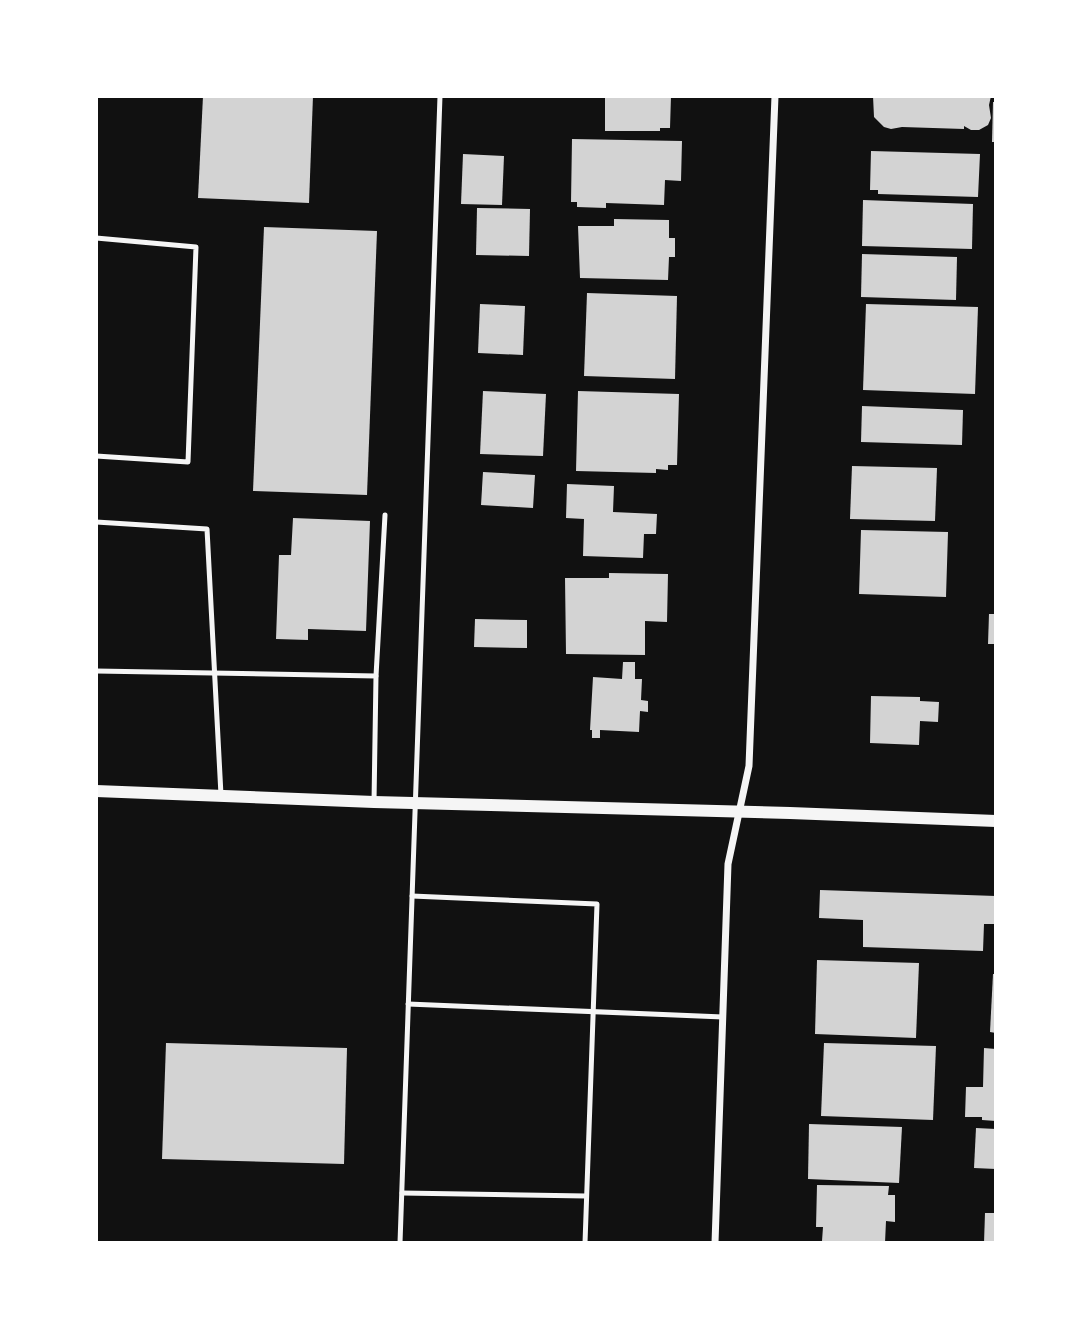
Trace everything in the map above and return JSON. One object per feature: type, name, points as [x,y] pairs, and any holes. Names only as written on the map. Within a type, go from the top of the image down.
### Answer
[{"type":"street","points":[[715,1243],[728,864],[749,766],[775,96]]},
{"type":"street","points":[[96,791],[996,821]]},
{"type":"lane","points":[[400,1243],[440,96]]},
{"type":"lane","points":[[96,238],[196,247],[188,462],[96,456]]},
{"type":"lane","points":[[374,802],[376,676],[385,516]]},
{"type":"lane","points":[[96,522],[207,529],[221,795]]},
{"type":"lane","points":[[96,670],[376,676]]},
{"type":"lane","points":[[412,896],[597,904],[585,1243]]},
{"type":"lane","points":[[408,1004],[723,1017]]},
{"type":"lane","points":[[402,1193],[586,1196]]},
{"type":"building","points":[[203,96],[313,96],[309,203],[198,198]]},
{"type":"building","points":[[605,96],[671,96],[670,128],[660,128],[660,131],[605,131]]},
{"type":"building","points":[[873,96],[991,96],[991,118],[988,125],[979,130],[964,126],[964,129],[891,129],[884,127],[874,117]]},
{"type":"building","points":[[993,102],[996,102],[996,142],[992,142]]},
{"type":"building","points":[[572,139],[682,141],[681,181],[665,180],[664,205],[606,203],[606,208],[577,207],[577,202],[571,202]]},
{"type":"building","points":[[871,151],[980,154],[978,197],[878,194],[878,190],[870,190]]},
{"type":"building","points":[[463,154],[504,156],[502,205],[461,204]]},
{"type":"building","points":[[863,200],[973,204],[972,249],[862,246]]},
{"type":"building","points":[[477,208],[530,209],[529,256],[476,255]]},
{"type":"building","points":[[614,219],[669,220],[669,238],[675,238],[675,257],[669,257],[668,280],[580,278],[578,226],[614,226]]},
{"type":"building","points":[[264,227],[377,231],[367,495],[253,491]]},
{"type":"building","points":[[862,254],[957,257],[956,300],[861,297]]},
{"type":"building","points":[[587,293],[677,296],[675,379],[584,376]]},
{"type":"building","points":[[480,304],[525,306],[523,355],[478,353]]},
{"type":"building","points":[[866,304],[978,307],[975,394],[863,390]]},
{"type":"building","points":[[483,391],[546,394],[543,456],[480,454]]},
{"type":"building","points":[[578,391],[679,394],[677,465],[668,465],[668,470],[656,469],[656,473],[576,471]]},
{"type":"building","points":[[862,406],[963,410],[962,445],[861,442]]},
{"type":"building","points":[[852,466],[937,468],[935,521],[850,519]]},
{"type":"building","points":[[483,472],[535,475],[533,508],[481,505]]},
{"type":"building","points":[[567,484],[614,486],[613,512],[657,514],[656,534],[644,534],[643,558],[583,556],[584,519],[566,518]]},
{"type":"building","points":[[293,518],[370,521],[366,631],[308,629],[308,640],[276,639],[279,555],[291,555]]},
{"type":"building","points":[[861,530],[948,532],[946,597],[859,594]]},
{"type":"building","points":[[609,573],[668,574],[667,622],[645,621],[645,655],[566,654],[565,578],[609,578]]},
{"type":"building","points":[[989,614],[996,614],[996,644],[988,644]]},
{"type":"building","points":[[475,619],[527,620],[527,648],[474,647]]},
{"type":"building","points":[[623,662],[635,662],[635,679],[642,679],[641,700],[648,701],[648,712],[640,711],[639,732],[600,730],[600,738],[592,738],[590,730],[593,677],[622,679]]},
{"type":"building","points":[[871,696],[920,697],[920,701],[939,702],[938,722],[920,721],[919,745],[870,743]]},
{"type":"building","points":[[820,890],[996,896],[996,924],[984,924],[983,951],[863,947],[863,920],[819,918]]},
{"type":"building","points":[[817,960],[919,963],[916,1038],[815,1034]]},
{"type":"building","points":[[993,974],[996,974],[996,1033],[990,1032]]},
{"type":"building","points":[[166,1043],[347,1048],[344,1164],[162,1159]]},
{"type":"building","points":[[824,1043],[936,1046],[933,1120],[821,1116]]},
{"type":"building","points":[[984,1048],[996,1049],[996,1121],[982,1120],[982,1117],[965,1117],[966,1087],[983,1087]]},
{"type":"building","points":[[809,1124],[902,1127],[899,1183],[808,1179]]},
{"type":"building","points":[[976,1128],[996,1129],[996,1169],[974,1168]]},
{"type":"building","points":[[817,1185],[889,1186],[888,1195],[895,1195],[895,1222],[886,1221],[885,1243],[822,1241],[823,1227],[816,1227]]},
{"type":"building","points":[[985,1213],[996,1213],[996,1243],[984,1243]]}]
